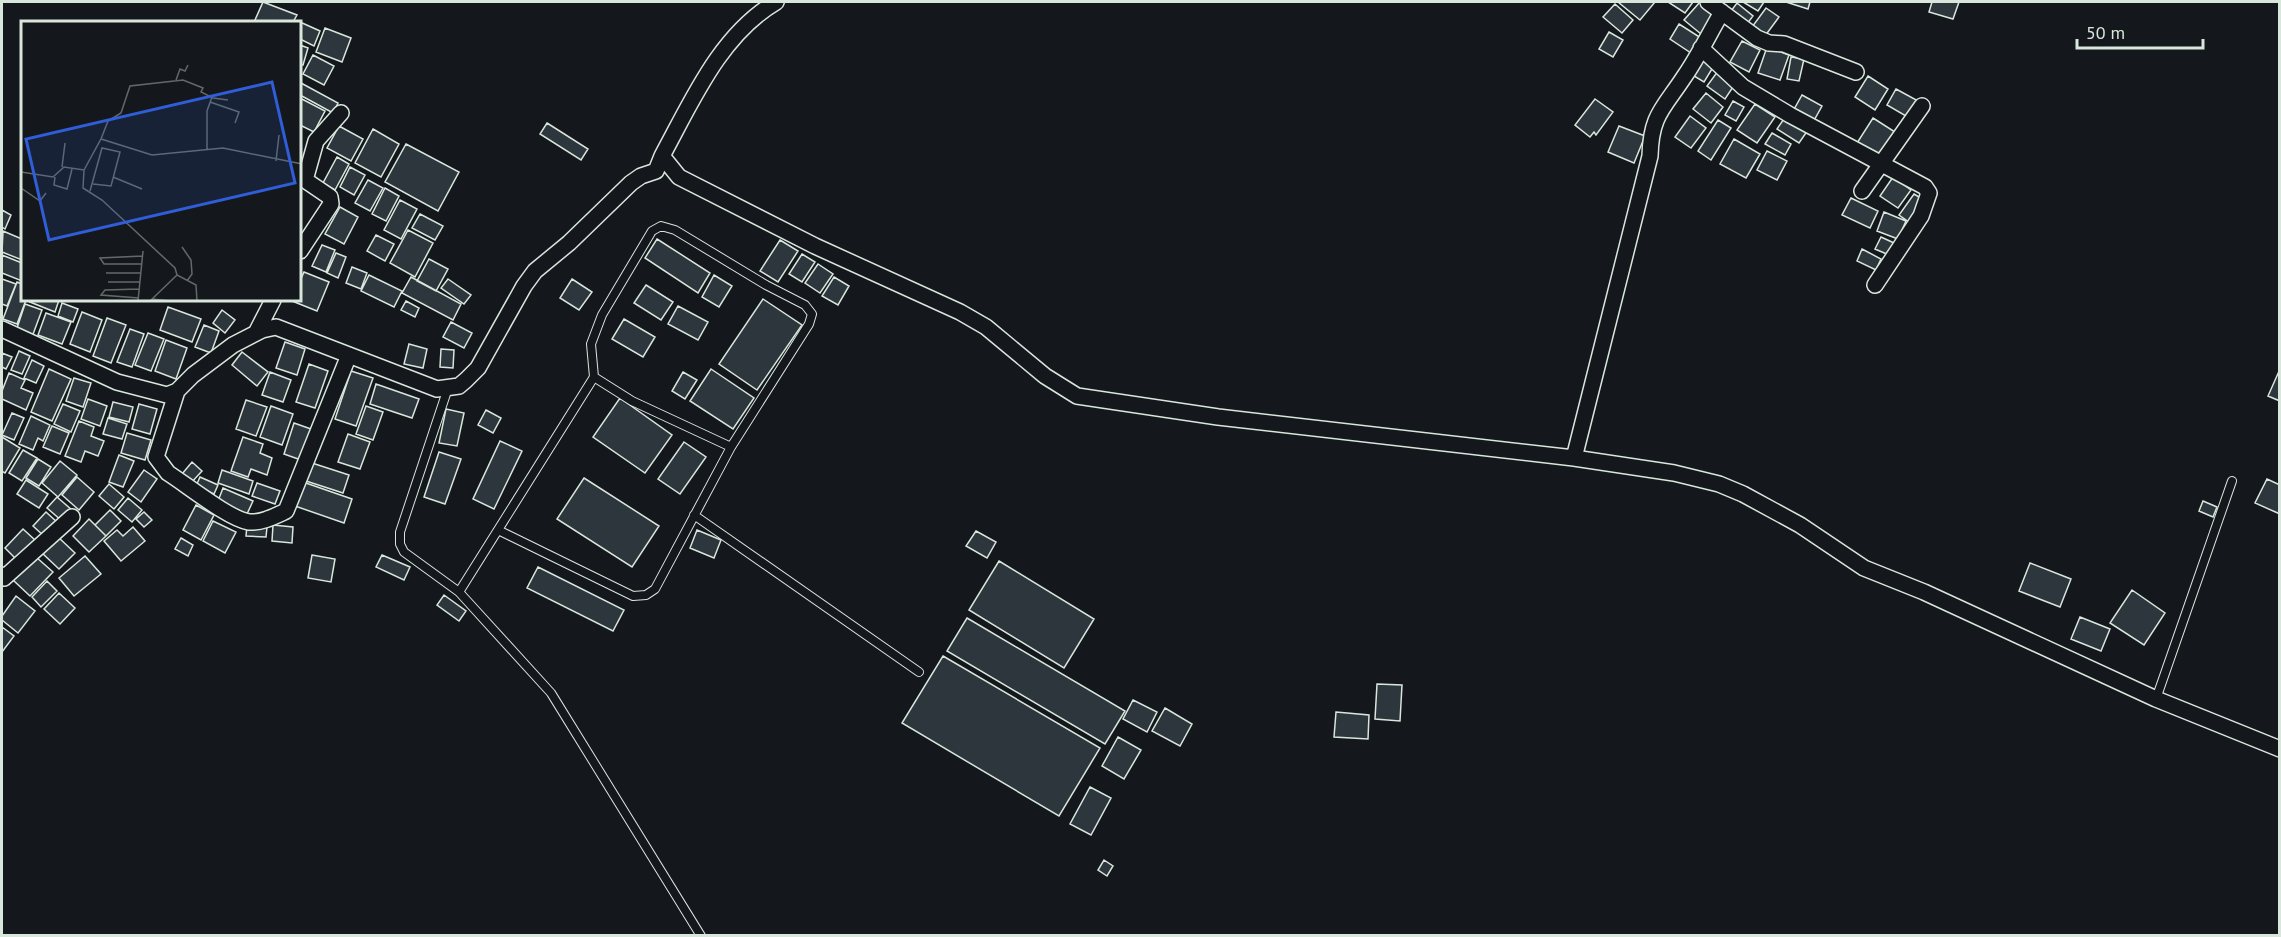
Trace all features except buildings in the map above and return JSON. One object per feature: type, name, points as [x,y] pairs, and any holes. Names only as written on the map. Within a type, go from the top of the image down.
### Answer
[{"type":"street","points":[[2,329],[117,382],[167,395],[177,391],[193,375],[225,351],[256,333],[276,327],[436,389],[459,386],[478,368],[524,286],[535,271],[569,243],[632,183],[641,176],[656,171],[702,83],[721,54],[744,27],[764,9],[776,2]]},
{"type":"street","points":[[1708,2],[1757,38],[1769,43],[1784,44],[1856,72]]},
{"type":"street","points":[[1574,458],[1650,156],[1650,136],[1655,120],[1659,110],[1685,76],[1722,12]]},
{"type":"street","points":[[1701,48],[1743,87],[1790,115],[1925,187],[1929,193],[1921,216],[1875,285]]},
{"type":"street","points":[[1862,191],[1923,106]]},
{"type":"street","points":[[302,248],[331,204],[330,197],[305,180],[310,161],[316,141],[341,113]]},
{"type":"street","points":[[662,156],[679,177],[815,246],[960,312],[986,327],[1045,376],[1077,396],[1218,417],[1574,458],[1674,473],[1719,484],[1743,494],[1800,525],[1864,568],[1924,592],[2156,699],[2280,749]]},
{"type":"street","points":[[256,333],[272,302]]},
{"type":"street","points":[[177,391],[156,457],[159,463],[168,473],[235,517],[250,522],[263,520],[286,511],[349,356]]},
{"type":"street","points":[[2,575],[4,578],[72,518]]},
{"type":"lane","points":[[459,592],[594,377],[591,344],[602,315],[652,231],[662,226],[675,230],[766,285],[805,305],[812,314],[809,324],[731,447],[655,589],[646,595],[633,596],[498,530]]},
{"type":"lane","points":[[594,377],[632,401],[731,447]]},
{"type":"lane","points":[[448,388],[400,532],[400,544],[404,552],[459,592],[551,693],[701,936]]},
{"type":"lane","points":[[2156,699],[2232,481]]},
{"type":"lane","points":[[694,515],[919,672]]}]
